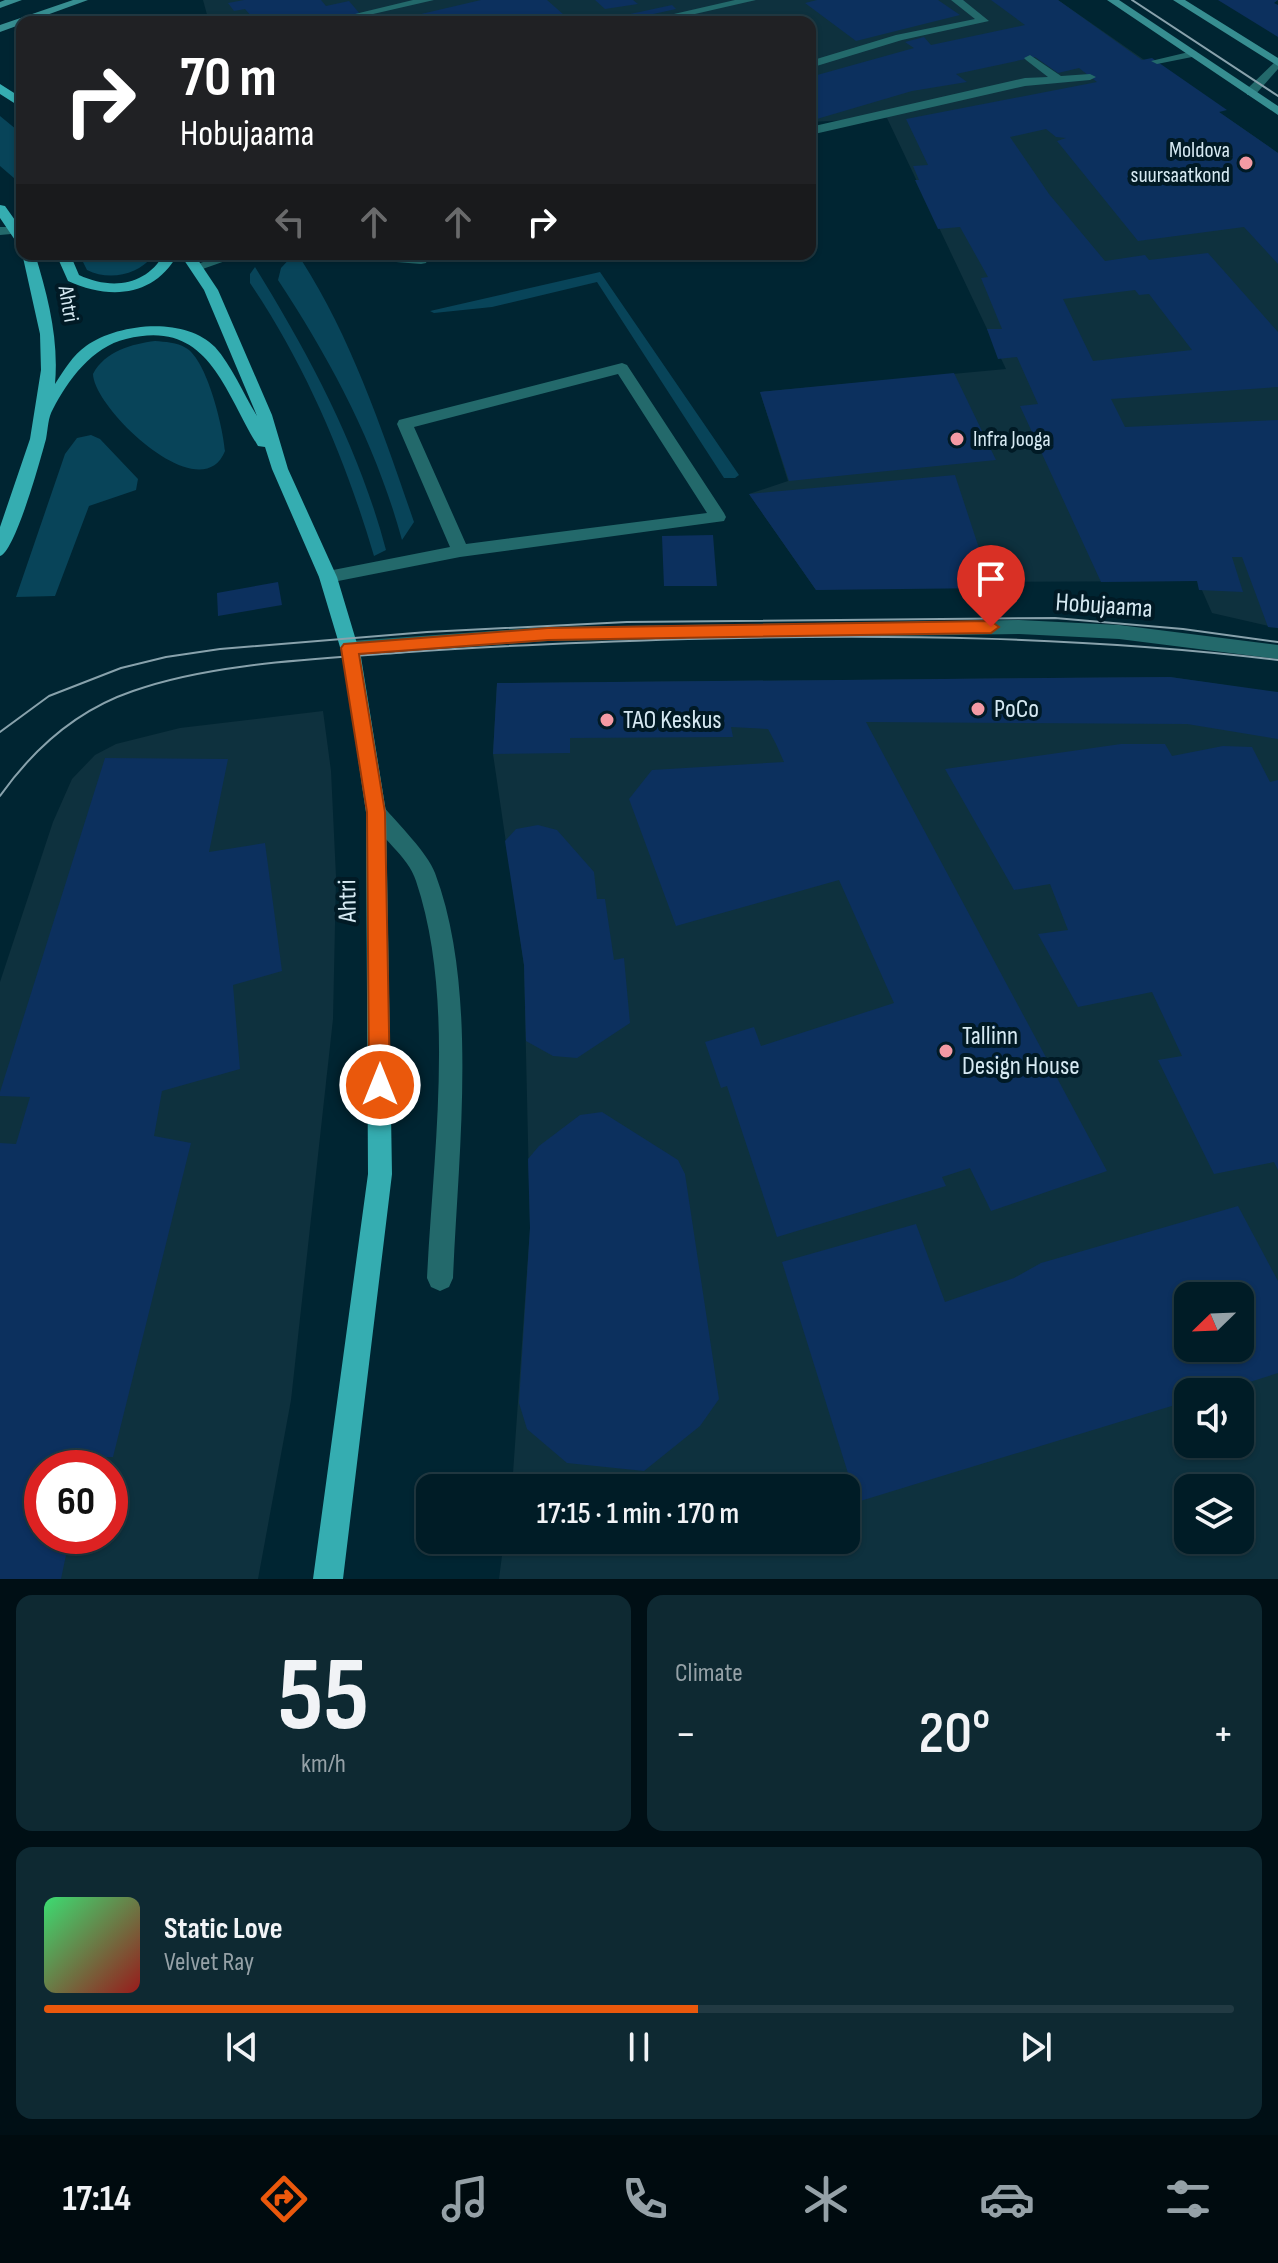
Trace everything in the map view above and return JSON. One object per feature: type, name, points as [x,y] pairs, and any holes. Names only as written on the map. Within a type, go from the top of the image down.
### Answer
[{"type":"main road","points":[[0,5],[17,0]]},
{"type":"main road","points":[[38,16],[83,0]]},
{"type":"main road","points":[[1112,0],[1278,111]]},
{"type":"main road","points":[[1178,0],[1277,62]]},
{"type":"main road","points":[[49,16],[59,9]]},
{"type":"main road","points":[[0,209],[16,228]]},
{"type":"main road","name":"Ahtri","points":[[0,550],[28,477],[47,406],[50,367],[45,305],[30,260]]},
{"type":"main road","points":[[66,260],[73,278],[99,289],[120,289],[141,283],[161,271],[167,260]]},
{"type":"main road","name":"Ahtri","points":[[192,260],[211,290],[264,415],[280,469],[328,577],[350,648],[376,812],[380,1174],[328,1579]]},
{"type":"main road","points":[[47,406],[93,348],[143,333],[183,335],[201,342],[210,351],[280,469]]},
{"type":"street","points":[[360,0],[365,13],[429,0]]},
{"type":"street","points":[[673,16],[751,0]]},
{"type":"street","points":[[956,0],[995,31]]},
{"type":"street","points":[[816,63],[900,37],[984,21]]},
{"type":"street","points":[[1157,61],[1193,54]]},
{"type":"street","points":[[1030,58],[1058,79]]},
{"type":"street","points":[[1251,92],[1277,62]]},
{"type":"street","points":[[816,130],[1025,82],[1090,77]]},
{"type":"street","points":[[328,577],[460,551],[718,517],[622,368],[405,424],[460,551]]},
{"type":"street","name":"Hobujaama","points":[[350,648],[548,634],[1019,627],[1119,632],[1278,652]]},
{"type":"street","points":[[376,812],[425,874],[443,946],[451,1030],[440,1278]]},
{"type":"shaded area","points":[[203,0],[1058,0],[1278,153],[1278,628],[1212,613],[1198,581],[987,582],[816,590],[749,494],[788,481],[760,392],[1006,369],[887,118],[816,122],[816,16],[207,16]]},
{"type":"shaded area","points":[[0,116],[16,129],[16,180],[0,166]]},
{"type":"shaded area","points":[[82,260],[150,260],[123,274],[104,275],[87,270]]},
{"type":"shaded area","points":[[288,260],[304,260],[302,261],[352,355],[414,522],[402,540],[366,438],[334,373],[278,280],[281,268]]},
{"type":"shaded area","points":[[255,267],[314,369],[362,475],[386,550],[374,556],[322,414],[289,347],[250,283],[250,274]]},
{"type":"shaded area","points":[[600,272],[739,475],[735,478],[724,478],[597,282],[492,307],[430,311]]},
{"type":"shaded area","points":[[155,341],[175,343],[186,348],[201,366],[217,411],[225,451],[212,466],[194,469],[173,462],[150,448],[129,430],[98,390],[93,374],[98,366],[112,354]]},
{"type":"shaded area","points":[[91,435],[100,439],[138,479],[136,490],[89,506],[55,596],[16,597],[65,454],[77,438]]},
{"type":"shaded area","points":[[1170,677],[1278,693],[1278,1579],[499,1579],[502,1554],[860,1554],[860,1474],[513,1474],[530,1228],[524,965],[493,754],[497,683]]},
{"type":"shaded area","points":[[323,711],[331,771],[336,877],[333,1019],[291,1400],[258,1579],[0,1579],[0,982],[53,822],[72,779],[95,755],[116,744],[180,728]]},
{"type":"building","points":[[244,0],[321,0],[326,6],[349,1],[362,16],[251,16],[245,9],[234,11],[228,3]]},
{"type":"building","points":[[481,0],[547,0],[565,16],[413,16]]},
{"type":"building","points":[[595,0],[633,0],[638,4],[605,9]]},
{"type":"building","points":[[817,0],[938,0],[960,15],[856,41],[805,3]]},
{"type":"building","points":[[991,0],[1058,0],[1142,60],[1152,58],[1227,110],[1219,112],[1278,153],[1278,264],[1244,227],[1138,241],[1057,141],[1066,138],[1056,137],[1046,129],[1010,137],[1049,194],[1105,261],[1145,255],[1149,260],[1208,253],[1278,332],[1278,387],[1111,399],[1125,427],[1278,420],[1278,628],[1268,627],[1242,557],[1232,557],[1243,592],[1199,590],[1197,581],[1101,582],[1020,406],[1038,404],[1017,357],[998,359],[987,329],[1002,329],[981,278],[988,277],[960,227],[938,229],[915,180],[919,180],[913,166],[928,165],[906,119],[1097,82],[1079,68],[1058,73],[1035,57],[956,74],[967,82],[912,91],[816,119],[816,75],[914,48],[905,42],[924,37],[931,45],[1025,25]],"holes":[[[1135,290],[1139,295],[1149,294],[1192,350],[1093,361],[1063,299]]]},
{"type":"building","points":[[1218,0],[1278,0],[1274,3],[1278,5],[1278,37]]},
{"type":"building","points":[[672,5],[676,9],[644,16],[621,16]]},
{"type":"building","points":[[954,373],[996,460],[789,481],[760,392]]},
{"type":"building","points":[[955,475],[992,588],[816,590],[749,494]]},
{"type":"building","points":[[713,535],[717,586],[664,586],[662,536]]},
{"type":"building","points":[[278,582],[282,605],[218,616],[217,593]]},
{"type":"building","points":[[1170,677],[1278,692],[1278,739],[1187,724],[866,722],[1107,1171],[991,1211],[970,1168],[942,1177],[946,1186],[777,1237],[727,1086],[721,1088],[705,1042],[754,1027],[761,1046],[894,1003],[839,880],[676,926],[629,799],[652,770],[784,762],[776,744],[768,729],[731,727],[733,737],[570,738],[570,753],[493,754],[497,683]]},
{"type":"building","points":[[1121,744],[1165,744],[1172,756],[1223,746],[1252,747],[1270,782],[1278,780],[1278,1170],[1274,1162],[1214,1174],[1158,1060],[1182,1056],[1152,992],[1078,1007],[1038,934],[1068,930],[1050,884],[1014,890],[945,769]]},
{"type":"building","points":[[105,758],[228,759],[209,852],[265,843],[282,971],[233,985],[240,1069],[162,1091],[154,1136],[191,1143],[115,1450],[24,1450],[24,1554],[66,1554],[61,1579],[0,1579],[0,1143],[16,1144],[30,1097],[0,1096]]},
{"type":"building","points":[[538,825],[557,830],[594,872],[597,899],[605,899],[614,960],[624,958],[630,1023],[577,1058],[553,1056],[526,1041],[524,965],[505,841],[516,829]]},
{"type":"building","points":[[602,1112],[678,1160],[685,1174],[719,1399],[700,1426],[644,1471],[567,1463],[527,1429],[519,1403],[530,1228],[528,1159],[539,1146],[580,1115]]},
{"type":"building","points":[[1238,1206],[1278,1281],[1278,1373],[1254,1381],[1254,1378],[1174,1378],[1174,1405],[860,1501],[860,1474],[848,1474],[782,1262],[916,1224],[945,1302],[1014,1278],[1041,1263]]},
{"type":"tram line","points":[[1132,0],[1278,96]]},
{"type":"tram line","points":[[0,732],[49,696],[121,668],[166,657],[220,649],[427,632],[627,622],[1055,618],[1183,629],[1278,642]]},
{"type":"tram line","points":[[0,796],[27,762],[58,733],[113,699],[165,681],[269,663],[514,646],[836,637],[1057,641],[1278,660]]},
{"type":"place","name":"Moldova suursaatkond","points":[[1246,163]]},
{"type":"place","name":"Infra Jooga","points":[[957,439]]},
{"type":"place","name":"PoCo","points":[[978,709]]},
{"type":"place","name":"TAO Keskus","points":[[607,720]]},
{"type":"place","name":"Tallinn Design House","points":[[946,1051]]},
{"type":"route","points":[[380,1085],[376,812],[350,648],[548,634],[991,627]]}]
